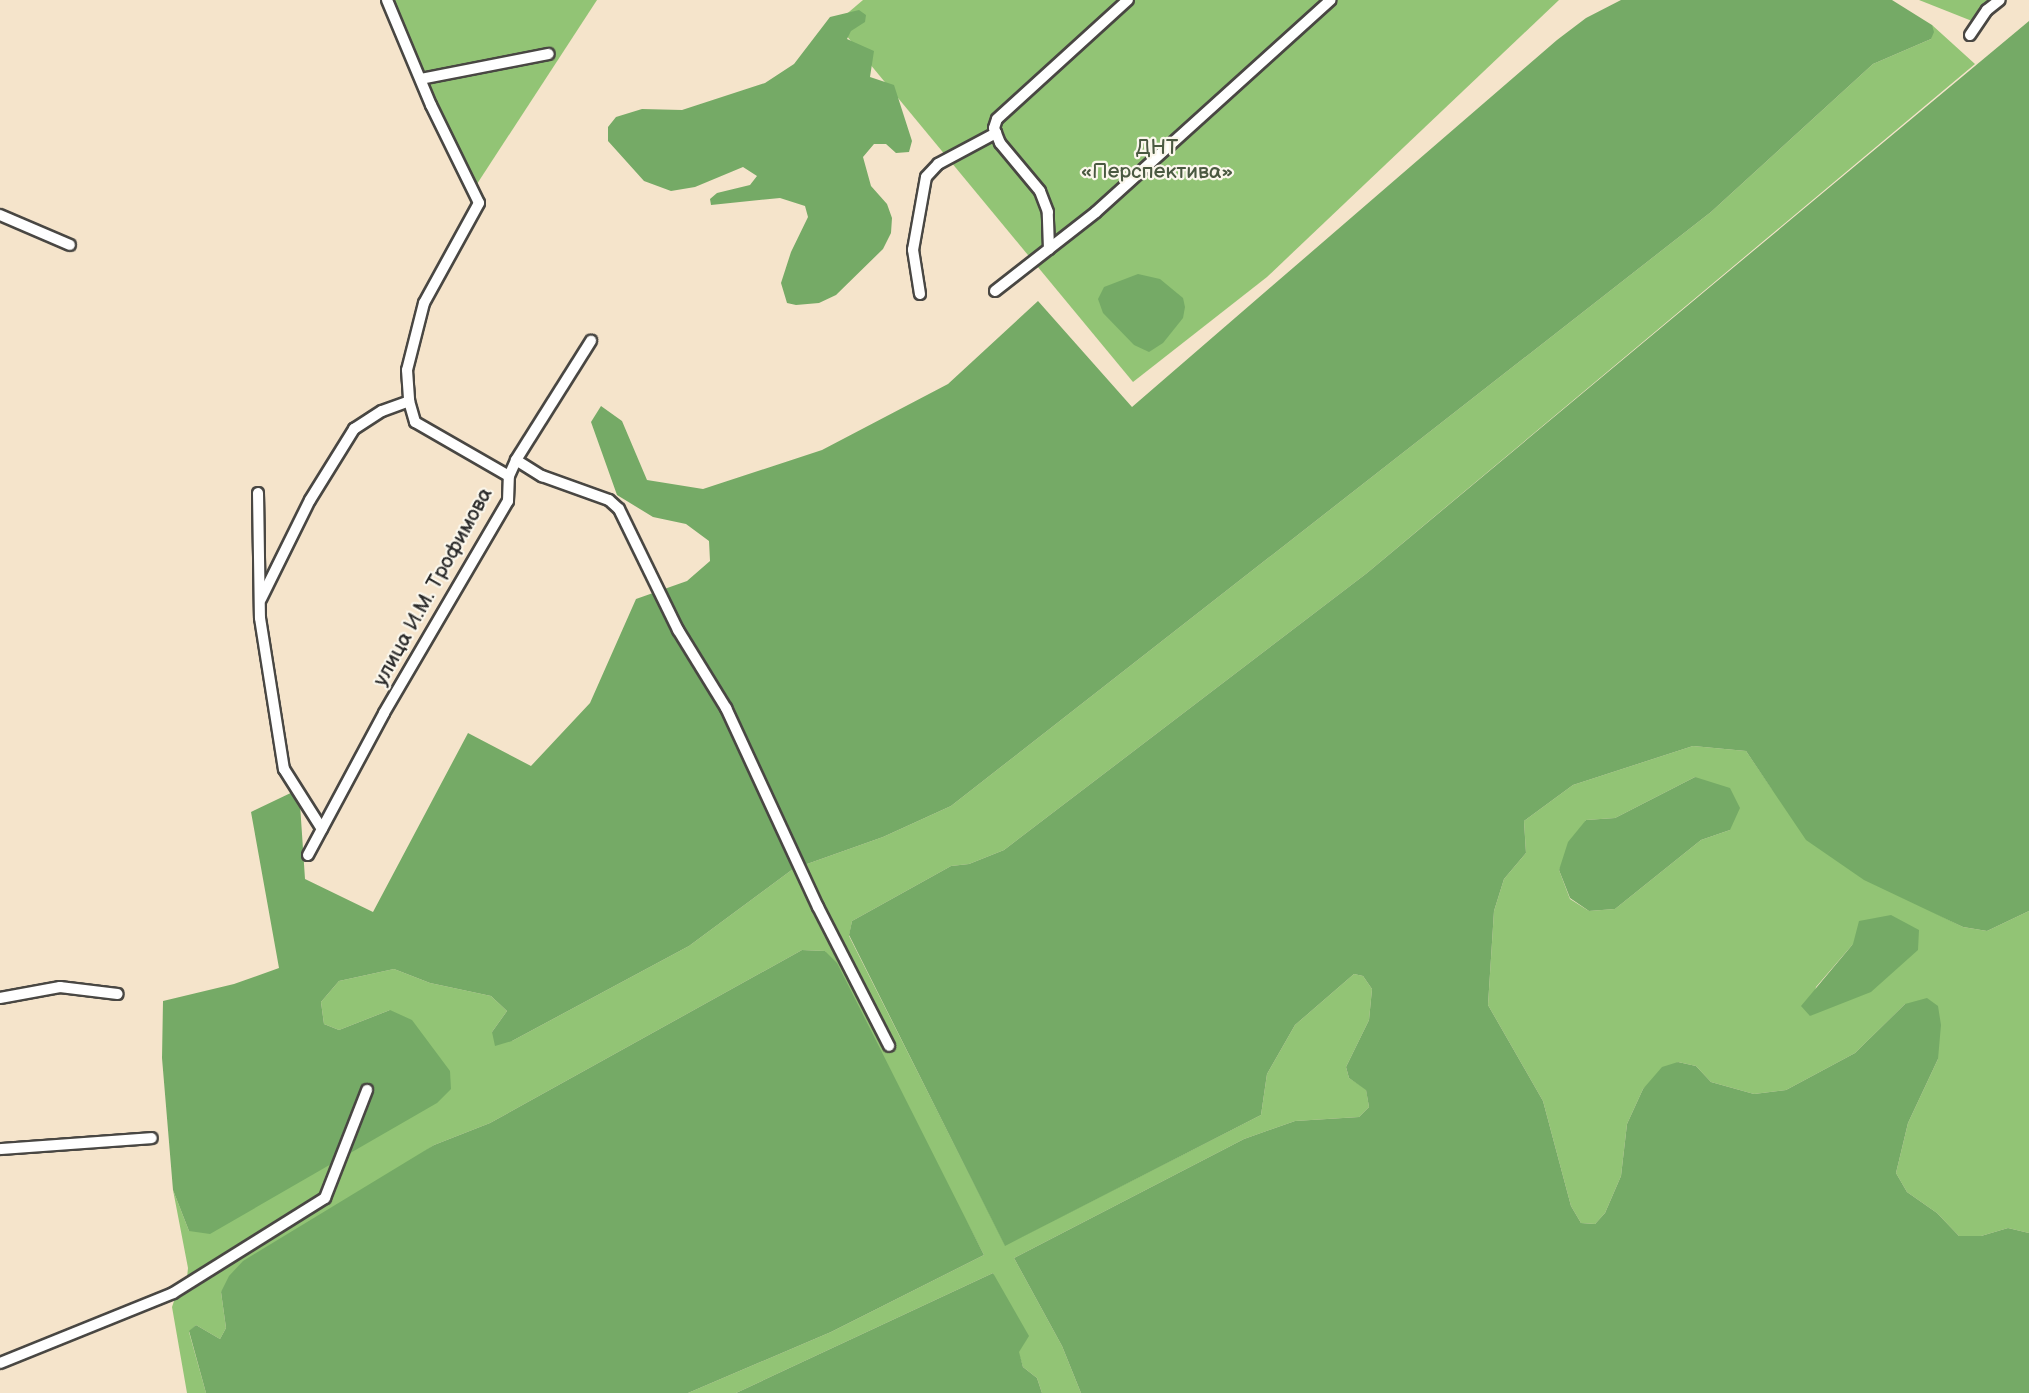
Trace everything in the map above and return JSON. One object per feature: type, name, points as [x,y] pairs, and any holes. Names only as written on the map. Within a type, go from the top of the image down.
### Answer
[{"type":"street","points":[[387,0],[479,203],[424,303],[407,370],[409,401],[415,422],[509,476]]},
{"type":"street","points":[[1048,249],[1048,212],[1040,191],[996,133],[997,119],[1128,0]]},
{"type":"street","points":[[994,291],[1096,212],[1331,0]]},
{"type":"street","points":[[1970,35],[1987,10],[2000,0]]},
{"type":"street","points":[[421,79],[549,54]]},
{"type":"street","points":[[920,294],[913,250],[926,177],[938,164],[996,133]]},
{"type":"street","points":[[0,215],[70,245]]},
{"type":"street","name":"улица И.М. Трофимова","points":[[308,855],[508,501],[509,476],[516,460],[591,341]]},
{"type":"street","points":[[260,602],[310,500],[354,429],[382,411],[409,401]]},
{"type":"street","points":[[516,460],[542,476],[609,500],[619,509],[678,630],[726,708],[818,907],[889,1046]]},
{"type":"street","points":[[258,493],[260,602],[284,769],[322,829]]},
{"type":"street","points":[[0,998],[60,987],[118,994]]},
{"type":"street","points":[[0,1363],[173,1293],[325,1198],[368,1090]]},
{"type":"street","points":[[0,1149],[152,1138]]},
{"type":"green space","points":[[391,0],[597,0],[475,187]]},
{"type":"green space","name":"ДНТ «Перспектива»","points":[[863,0],[1559,0],[1267,277],[1133,382],[836,23]]},
{"type":"green space","points":[[1621,0],[1892,0],[1932,25],[1934,32],[1931,39],[1873,64],[1711,212],[951,806],[883,837],[793,869],[689,946],[512,1041],[495,1046],[492,1032],[507,1011],[491,996],[430,983],[394,969],[339,981],[321,1002],[324,1024],[339,1030],[390,1010],[412,1020],[450,1071],[451,1089],[437,1103],[210,1234],[189,1231],[173,1190],[162,1058],[163,1001],[234,984],[279,968],[251,812],[299,789],[305,879],[373,912],[468,733],[531,766],[590,703],[636,599],[687,581],[710,561],[709,541],[686,524],[653,517],[617,495],[591,422],[601,406],[622,421],[647,480],[703,489],[822,450],[948,384],[1038,301],[1132,407],[1557,40],[1586,18]]},
{"type":"green space","points":[[1919,0],[2004,0],[1972,21]]},
{"type":"green space","points":[[859,10],[866,15],[865,22],[851,31],[847,39],[874,51],[870,77],[894,85],[912,141],[909,152],[896,153],[886,144],[874,144],[863,157],[871,186],[887,204],[892,218],[891,233],[883,249],[836,295],[819,303],[796,305],[787,303],[781,283],[791,252],[808,217],[805,206],[780,198],[711,205],[710,199],[717,193],[750,185],[757,176],[743,167],[695,187],[671,191],[644,181],[608,141],[608,127],[616,117],[642,109],[682,110],[765,83],[794,64],[830,17]]},
{"type":"green space","points":[[2029,21],[2029,911],[1987,931],[1963,927],[1864,880],[1806,840],[1746,751],[1693,746],[1573,785],[1524,821],[1526,853],[1504,879],[1494,911],[1488,1005],[1543,1101],[1571,1206],[1581,1223],[1595,1224],[1605,1213],[1621,1176],[1627,1124],[1643,1089],[1662,1067],[1678,1062],[1696,1066],[1711,1082],[1754,1094],[1786,1090],[1855,1053],[1905,1004],[1927,998],[1938,1006],[1941,1025],[1938,1059],[1908,1123],[1896,1173],[1907,1192],[1937,1213],[1959,1236],[1981,1236],[2008,1228],[2029,1233],[2029,1393],[1081,1393],[1062,1346],[1014,1258],[1244,1139],[1295,1121],[1359,1117],[1369,1107],[1366,1090],[1349,1078],[1346,1067],[1369,1020],[1372,989],[1363,976],[1354,974],[1295,1025],[1267,1074],[1261,1115],[1005,1246],[849,935],[852,921],[951,866],[969,864],[1004,850],[1367,573]]},
{"type":"green space","points":[[1932,25],[1975,64],[1367,573],[1004,850],[969,864],[951,866],[852,921],[849,936],[1005,1245],[1261,1115],[1267,1074],[1295,1025],[1354,974],[1363,976],[1372,989],[1369,1020],[1346,1067],[1349,1078],[1366,1089],[1369,1107],[1359,1117],[1295,1121],[1244,1139],[1014,1258],[1062,1346],[1081,1393],[1042,1393],[1037,1378],[1023,1367],[993,1273],[736,1393],[688,1393],[831,1332],[984,1255],[825,951],[802,950],[490,1123],[434,1145],[221,1292],[226,1328],[220,1339],[196,1325],[189,1332],[206,1393],[187,1393],[172,1307],[176,1295],[186,1287],[188,1268],[173,1190],[189,1231],[390,1010],[339,1030],[324,1024],[321,1002],[339,981],[394,969],[430,983],[491,996],[507,1011],[492,1032],[512,1041],[689,946],[793,869],[883,837],[951,806],[1711,212],[1873,64],[1931,39]]},
{"type":"green space","points":[[1138,274],[1160,279],[1183,298],[1185,307],[1183,318],[1163,343],[1149,352],[1134,345],[1103,313],[1098,299],[1104,287]]},
{"type":"green space","points":[[1693,746],[1746,751],[1772,789],[1917,904],[1963,927],[1987,931],[2029,911],[2029,1233],[2008,1228],[1981,1236],[1959,1236],[1937,1213],[1907,1192],[1896,1173],[1908,1123],[1938,1059],[1905,1004],[1855,1053],[1786,1090],[1754,1094],[1711,1082],[1696,1066],[1678,1062],[1643,1089],[1627,1124],[1621,1176],[1605,1213],[1595,1224],[1581,1223],[1571,1206],[1543,1101],[1488,1005],[1494,911],[1504,879],[1526,853],[1524,821],[1573,785]],"holes":[[[1695,777],[1730,830],[1701,840],[1615,909],[1589,911],[1570,899],[1559,870],[1586,820],[1615,818]],[[1853,944],[1810,1016],[1816,987]]]},
{"type":"green space","points":[[1695,777],[1730,788],[1740,808],[1730,830],[1701,840],[1615,909],[1589,911],[1570,898],[1559,870],[1568,842],[1586,820],[1615,818]]},
{"type":"green space","points":[[1891,915],[1919,930],[1918,950],[1871,992],[1810,1016],[1801,1006],[1853,944],[1859,921]]},
{"type":"green space","points":[[802,950],[825,951],[837,963],[984,1255],[831,1332],[688,1393],[206,1393],[189,1331],[196,1325],[220,1339],[226,1328],[221,1292],[229,1276],[243,1261],[434,1145],[490,1123]]},
{"type":"green space","points":[[993,1273],[1029,1336],[1019,1352],[1023,1367],[1037,1378],[1042,1393],[736,1393]]}]
